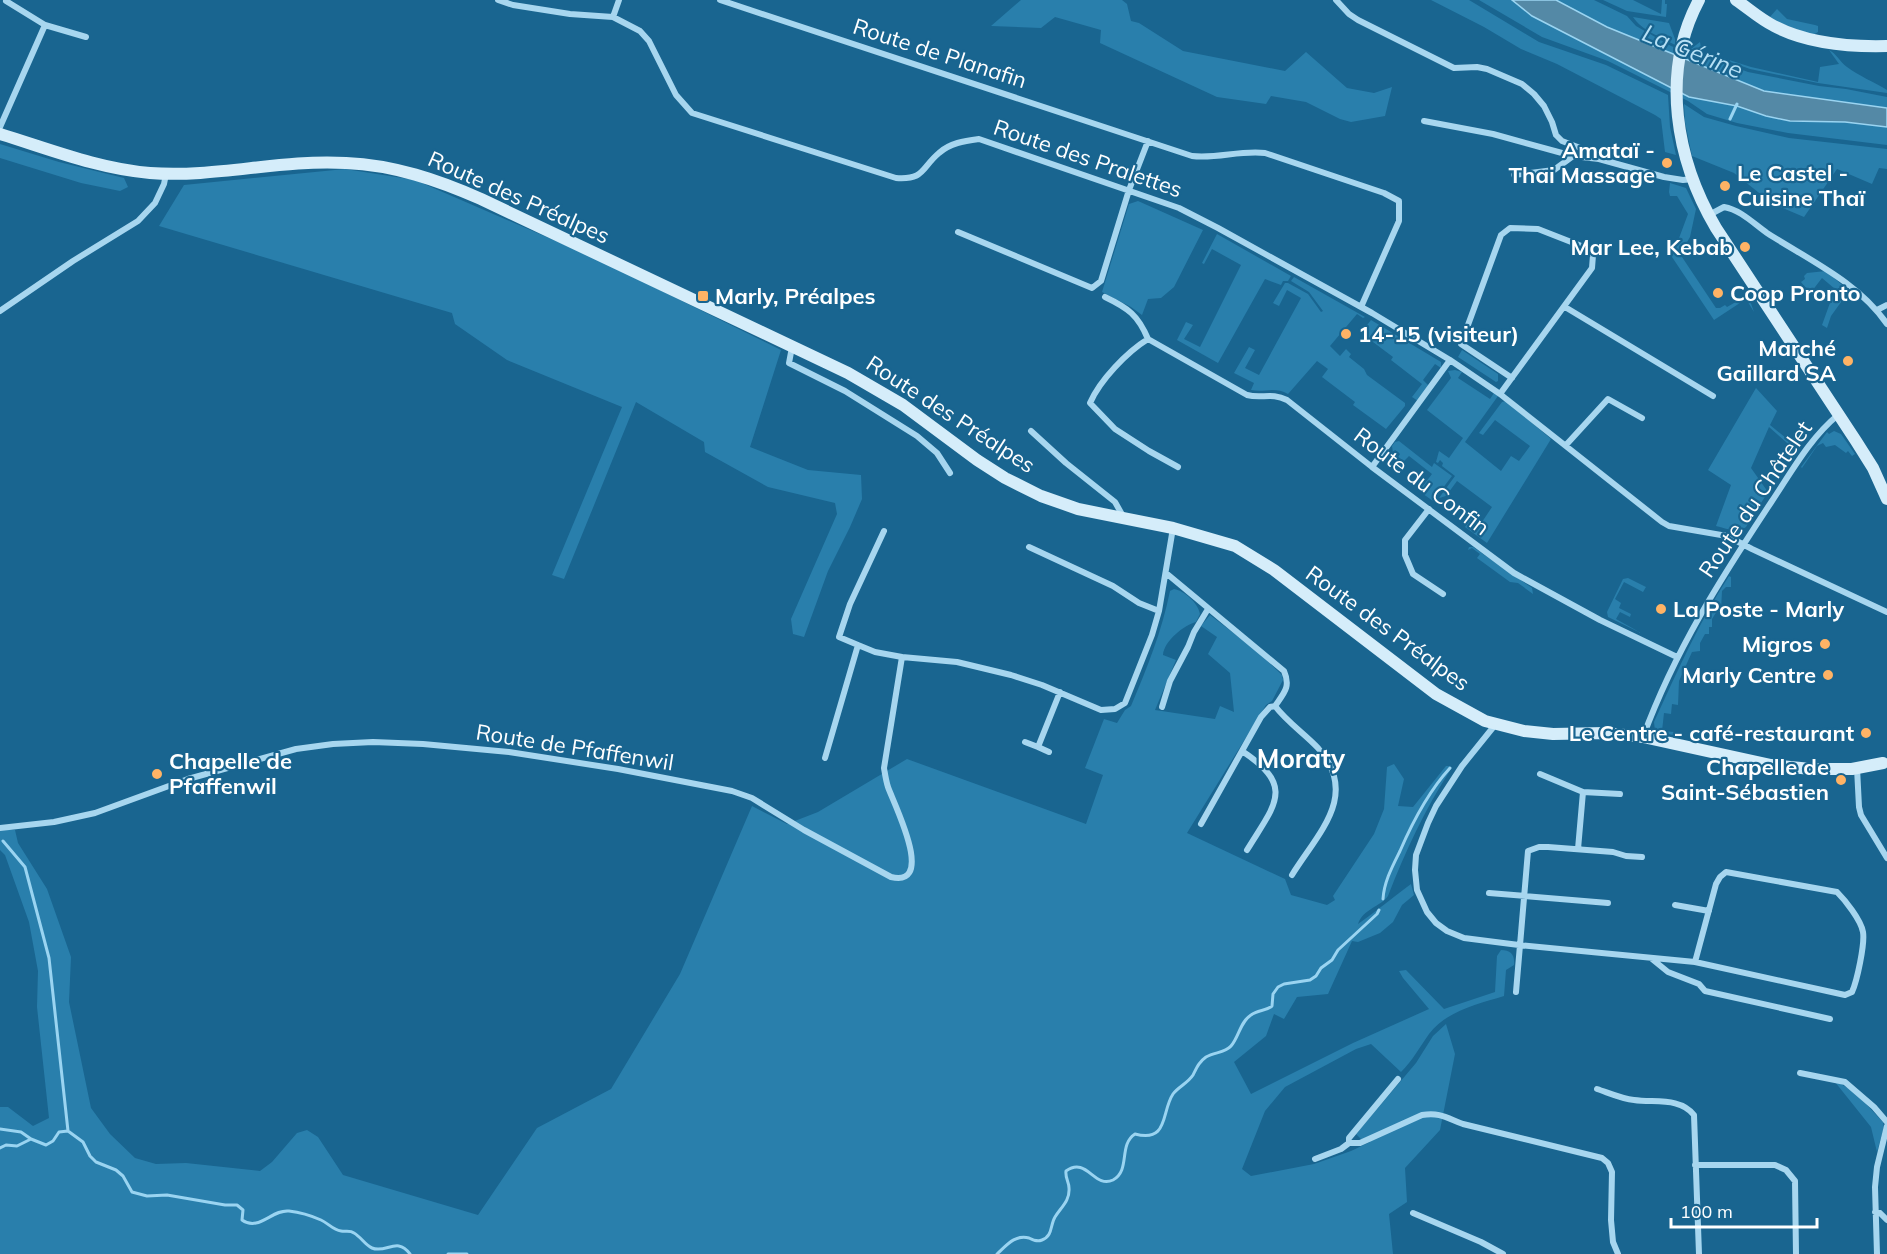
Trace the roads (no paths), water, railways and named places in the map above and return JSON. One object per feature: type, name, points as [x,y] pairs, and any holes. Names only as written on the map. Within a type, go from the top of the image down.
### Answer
[{"type":"main road","points":[[1699,0],[1683,41],[1676,105],[1682,144],[1693,180],[1709,215],[1886,490]]},
{"type":"main road","points":[[1736,0],[1748,5],[1773,26],[1800,37],[1834,44],[1887,46]]},
{"type":"main road","name":"Route des Préalpes","points":[[0,134],[109,166],[138,171],[198,173],[344,162],[369,164],[423,176],[482,199],[848,373],[903,405],[1005,478],[1041,496],[1078,509],[1173,528],[1235,546],[1274,570],[1436,694],[1475,717],[1495,725],[1524,731],[1643,736],[1771,765],[1825,770],[1857,768],[1886,762]]},
{"type":"street","name":"Route des Pralettes","points":[[498,0],[513,5],[570,14],[613,17],[640,31],[649,40],[676,95],[692,113],[896,178],[910,179],[922,173],[939,153],[956,142],[979,139],[1179,208],[1360,307],[1450,360],[1500,394],[1669,526],[1724,534],[1887,612]]},
{"type":"street","points":[[613,17],[619,0]]},
{"type":"street","name":"Route de Planafin","points":[[720,0],[1192,156],[1207,158],[1251,151],[1265,153],[1384,193],[1399,201],[1399,221],[1360,307]]},
{"type":"street","points":[[1336,0],[1358,20],[1454,68],[1487,69],[1522,84],[1544,106],[1556,135],[1563,141],[1588,151],[1599,159]]},
{"type":"street","points":[[6,1],[45,25],[86,37]]},
{"type":"street","points":[[0,127],[45,25]]},
{"type":"street","points":[[1424,120],[1493,134],[1573,156],[1599,159],[1664,177],[1693,180]]},
{"type":"street","points":[[958,232],[1092,288],[1101,281],[1129,190],[1148,141]]},
{"type":"street","points":[[1514,175],[1554,170],[1573,156]]},
{"type":"street","points":[[0,311],[73,261],[138,221],[154,203],[164,184],[166,173]]},
{"type":"street","points":[[1709,215],[1724,207],[1739,212],[1767,232],[1832,271],[1877,310],[1887,324]]},
{"type":"street","points":[[1500,394],[1512,378],[1565,307],[1592,268],[1593,255],[1584,247],[1538,229],[1510,228],[1502,235],[1461,344],[1512,378]]},
{"type":"street","name":"Route du Confin","points":[[1105,297],[1126,307],[1141,322],[1148,339],[1247,395],[1254,397],[1271,394],[1287,400],[1514,573],[1600,620],[1677,657]]},
{"type":"street","points":[[1877,310],[1887,305]]},
{"type":"street","points":[[1565,307],[1713,396]]},
{"type":"street","points":[[1148,339],[1134,348],[1095,391],[1090,403],[1115,429],[1149,452],[1178,467]]},
{"type":"street","name":"Route des Préalpes","points":[[793,346],[789,363],[845,391],[917,436],[937,453],[950,473]]},
{"type":"street","points":[[1372,467],[1450,360]]},
{"type":"street","points":[[1566,446],[1608,399],[1642,418]]},
{"type":"street","name":"Route du Châtelet","points":[[1643,736],[1658,697],[1702,609],[1805,450],[1839,414]]},
{"type":"street","name":"Route des Préalpes","points":[[1031,430],[1066,463],[1115,502],[1125,518]]},
{"type":"street","points":[[1429,509],[1405,540],[1405,555],[1413,574],[1443,594]]},
{"type":"street","points":[[884,531],[850,604],[839,637],[888,655],[957,662],[1011,675],[1060,692],[1101,710],[1114,709],[1125,703],[1152,635],[1159,611],[1173,528]]},
{"type":"street","points":[[1029,547],[1113,586],[1139,603],[1159,611]]},
{"type":"street","points":[[1166,573],[1284,671],[1288,680],[1287,687],[1275,706],[1270,707],[1261,717],[1201,824]]},
{"type":"street","points":[[1162,707],[1170,681],[1208,609]]},
{"type":"street","points":[[825,758],[858,645]]},
{"type":"street","name":"Route de Pfaffenwil","points":[[0,828],[54,822],[95,813],[188,779],[297,749],[373,742],[423,744],[509,752],[618,769],[732,791],[752,798],[804,830],[891,877],[902,878],[909,873],[912,866],[911,847],[887,785],[884,768],[902,657]]},
{"type":"street","points":[[1038,747],[1060,692]]},
{"type":"street","points":[[1275,706],[1318,748],[1328,761],[1336,779],[1336,798],[1332,812],[1292,875]]},
{"type":"street","points":[[1495,725],[1462,766],[1436,806],[1416,855],[1415,880],[1421,900],[1436,923],[1447,931],[1464,938],[1695,962],[1845,995],[1852,992],[1855,985],[1863,930],[1845,899],[1837,892],[1726,872],[1716,884],[1695,962]]},
{"type":"street","points":[[1025,742],[1049,752]]},
{"type":"street","points":[[1242,751],[1268,770],[1276,784],[1275,799],[1270,811],[1247,850]]},
{"type":"street","points":[[1857,768],[1861,815],[1887,858]]},
{"type":"street","points":[[1540,774],[1583,792],[1620,794]]},
{"type":"street","points":[[1578,849],[1583,792]]},
{"type":"street","points":[[1516,992],[1528,851],[1539,847],[1578,849],[1642,857]]},
{"type":"street","points":[[1489,893],[1608,903]]},
{"type":"street","points":[[1675,905],[1709,911]]},
{"type":"street","points":[[1652,959],[1668,972],[1699,984],[1705,991],[1830,1019]]},
{"type":"street","points":[[1800,1073],[1845,1082],[1874,1107],[1887,1124],[1877,1167],[1875,1212],[1877,1254]]},
{"type":"street","points":[[1349,1143],[1349,1138],[1398,1079]]},
{"type":"street","points":[[1597,1089],[1633,1100],[1681,1103],[1694,1115],[1699,1254]]},
{"type":"street","points":[[1315,1159],[1341,1149],[1349,1143],[1359,1143],[1422,1114],[1432,1113],[1442,1114],[1454,1121],[1602,1158],[1608,1163],[1612,1172],[1611,1220],[1613,1242],[1618,1254]]},
{"type":"street","points":[[1695,1165],[1775,1165],[1786,1170],[1795,1181],[1796,1254]]},
{"type":"street","points":[[1875,1212],[1880,1213],[1887,1220]]},
{"type":"street","points":[[1413,1213],[1503,1254]]},
{"type":"waterway","points":[[1730,119],[1737,104]]},
{"type":"waterway","points":[[1383,899],[1389,875],[1416,818],[1428,797],[1450,768]]},
{"type":"waterway","points":[[3,841],[25,867],[49,958],[68,1131]]},
{"type":"waterway","points":[[997,1254],[1015,1239],[1024,1237],[1038,1241],[1048,1236],[1053,1220],[1068,1197],[1069,1186],[1066,1171],[1073,1167],[1080,1167],[1106,1182],[1118,1176],[1122,1170],[1125,1151],[1130,1139],[1135,1134],[1146,1136],[1159,1130],[1173,1094],[1191,1078],[1198,1065],[1206,1057],[1231,1046],[1247,1018],[1272,1006],[1273,994],[1278,987],[1310,980],[1316,976],[1321,968],[1332,960],[1338,950],[1379,910]]},
{"type":"waterway","points":[[0,1129],[21,1132],[31,1139]]},
{"type":"waterway","points":[[0,1148],[6,1145],[17,1146],[31,1139],[46,1145],[53,1141],[59,1132],[68,1131],[83,1142],[96,1162],[116,1170],[123,1176],[132,1192],[147,1196],[167,1195],[237,1205],[243,1210],[242,1220],[248,1223],[260,1222],[283,1211],[297,1212],[321,1220],[338,1230],[352,1232],[372,1248],[401,1246],[410,1254]]},
{"type":"waterway","points":[[448,1254],[467,1254]]},
{"type":"place","name":"Amataï - Thai Massage","points":[[1667,163]]},
{"type":"place","name":"Le Castel - Cuisine Thaï","points":[[1725,186]]},
{"type":"place","name":"Mar Lee, Kebab","points":[[1745,247]]},
{"type":"place","name":"Coop Pronto","points":[[1718,293]]},
{"type":"place","name":"Marly, Préalpes","points":[[703,296]]},
{"type":"place","name":"14-15 (visiteur)","points":[[1346,334]]},
{"type":"place","name":"Marché Gaillard SA","points":[[1848,361]]},
{"type":"place","name":"La Poste - Marly","points":[[1661,609]]},
{"type":"place","name":"Migros","points":[[1825,644]]},
{"type":"place","name":"Marly Centre","points":[[1828,675]]},
{"type":"place","name":"Le Centre - café-restaurant","points":[[1866,733]]},
{"type":"place","name":"Chapelle de Pfaffenwil","points":[[157,774]]},
{"type":"place","name":"Chapelle de Saint-Sébastien","points":[[1841,780]]},
{"type":"district","name":"Moraty","points":[[1301,758]]},
{"type":"water label","name":"La Gérine","points":[[1693,51]]}]
